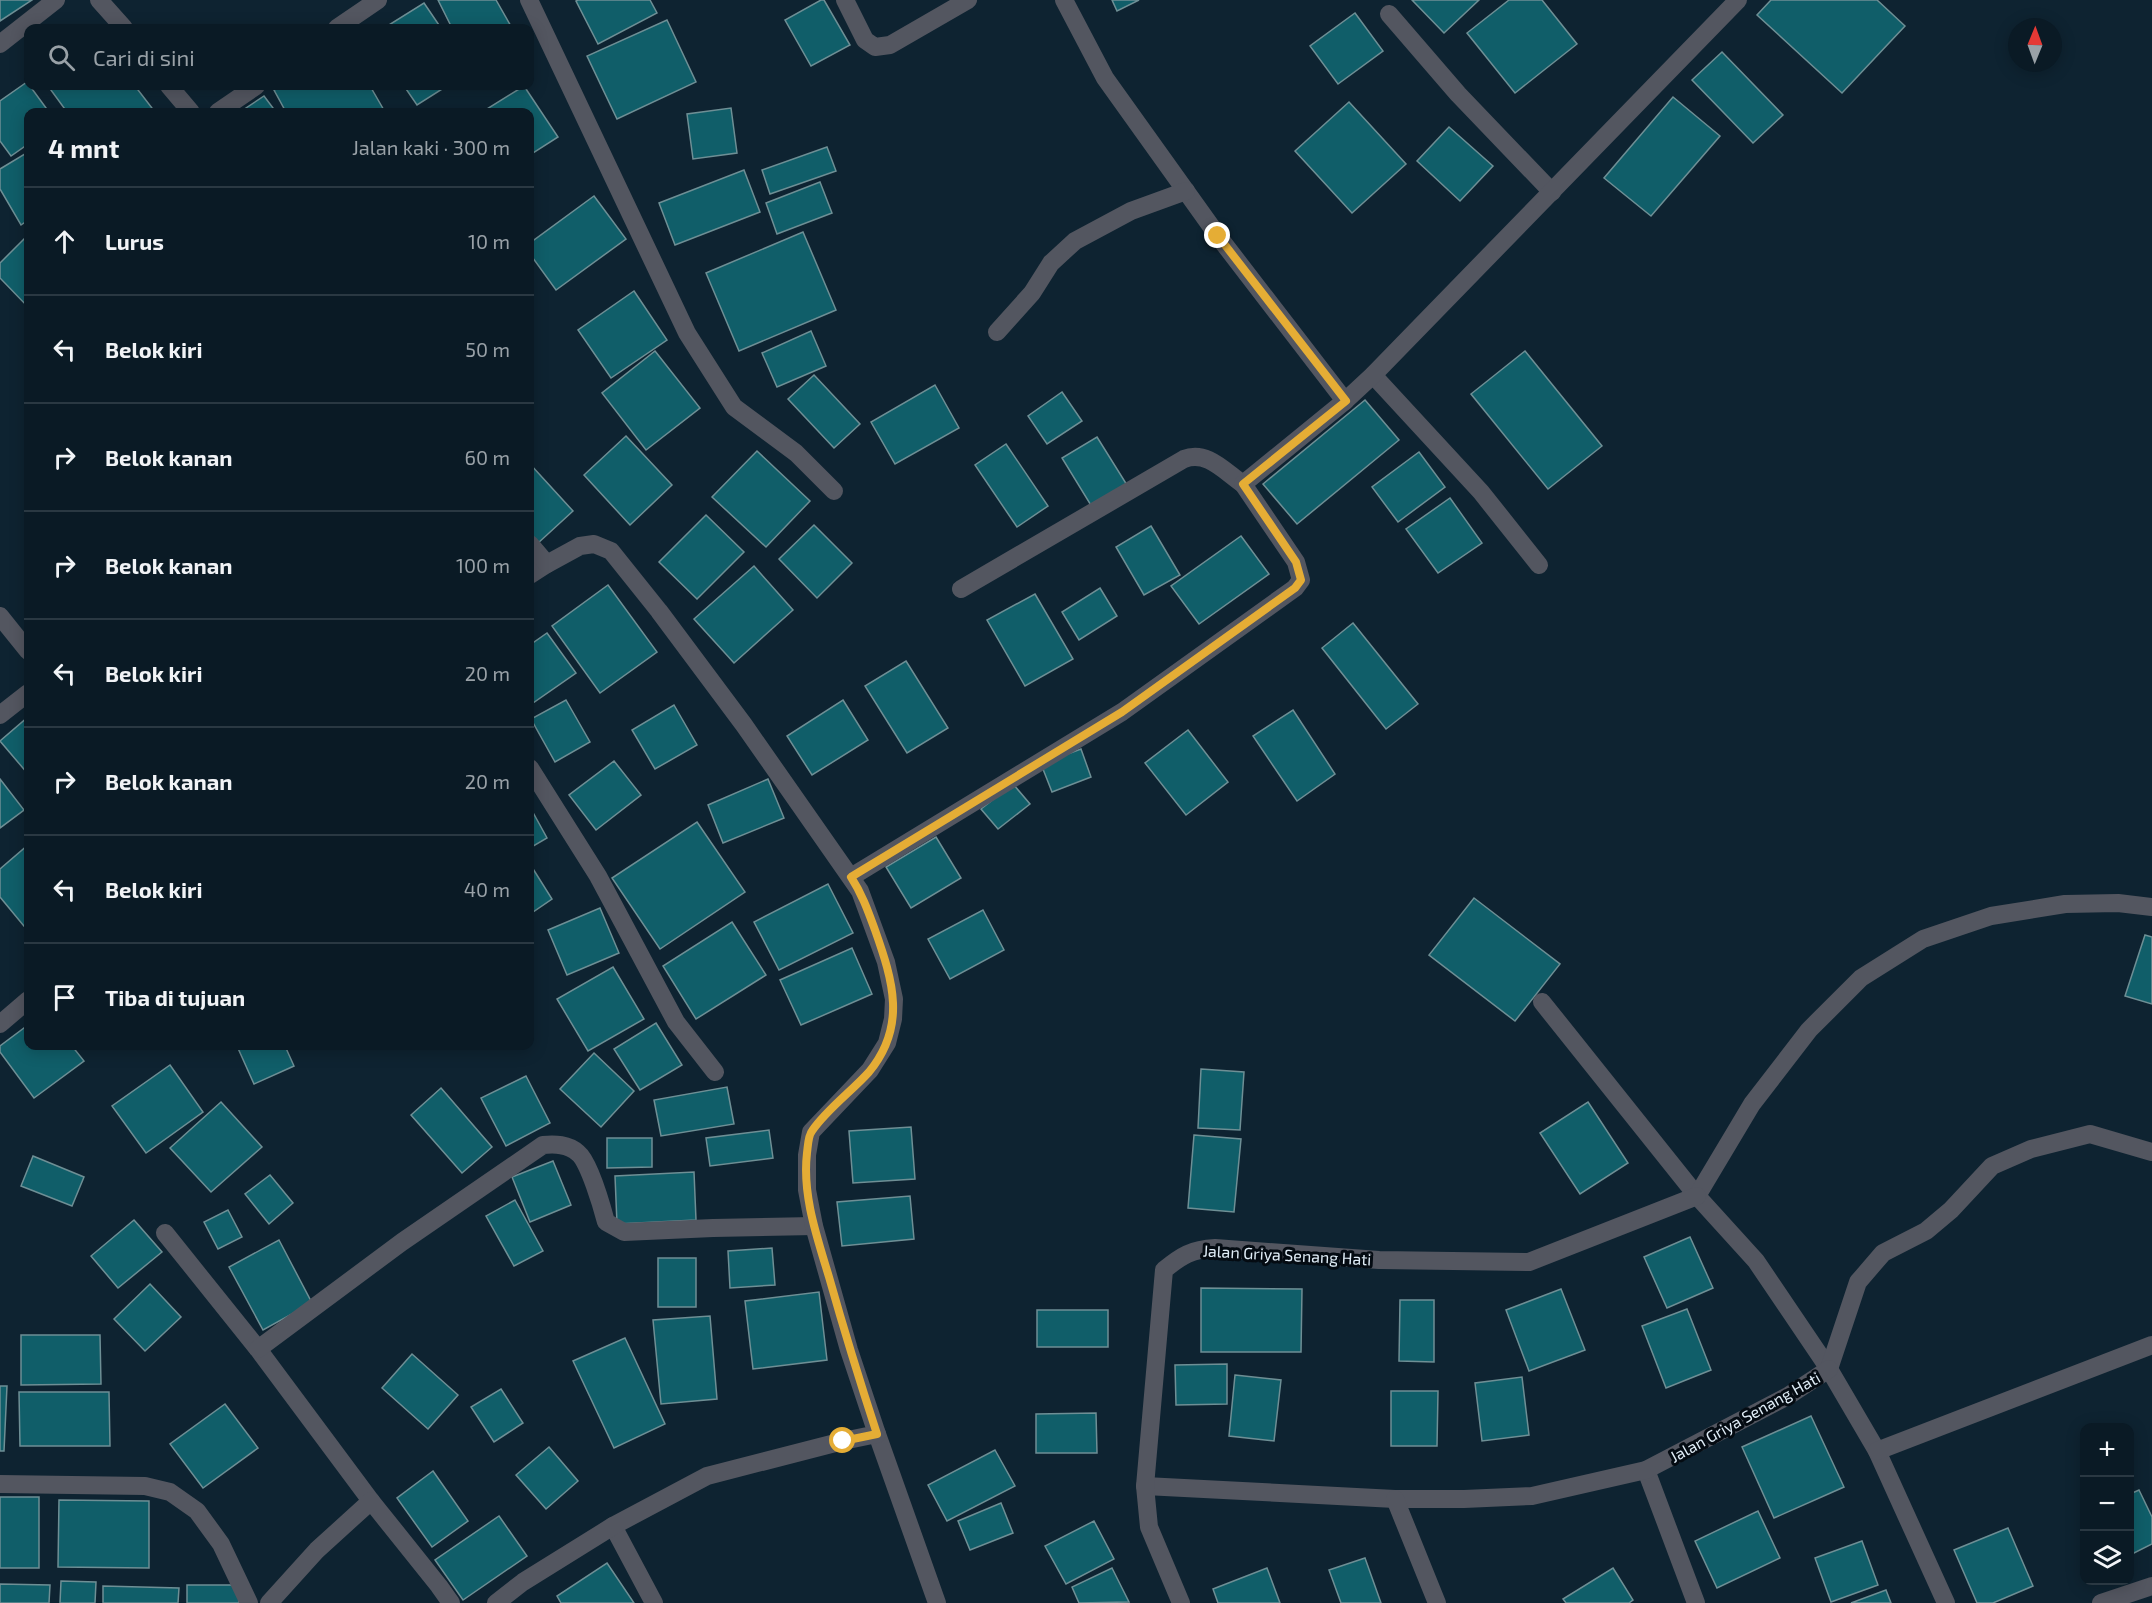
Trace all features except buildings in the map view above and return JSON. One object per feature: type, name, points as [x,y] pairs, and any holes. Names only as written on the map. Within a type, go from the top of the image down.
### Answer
[{"type":"street","points":[[25,24],[56,0]]},
{"type":"street","points":[[99,0],[120,24]]},
{"type":"street","points":[[343,24],[378,0]]},
{"type":"street","points":[[529,0],[687,333],[734,407],[796,453],[834,491]]},
{"type":"street","points":[[845,0],[865,40],[875,47],[890,45],[968,0]]},
{"type":"street","points":[[1064,0],[1105,78],[1186,191],[1346,401]]},
{"type":"street","points":[[1243,484],[1346,401],[1373,375],[1738,0]]},
{"type":"street","points":[[1389,14],[1458,94],[1552,192]]},
{"type":"street","points":[[0,44],[24,25]]},
{"type":"street","points":[[172,90],[188,108]]},
{"type":"street","points":[[224,108],[250,90]]},
{"type":"street","points":[[996,332],[1032,293],[1051,263],[1075,241],[1131,210],[1186,191]]},
{"type":"street","points":[[1373,375],[1481,492],[1539,565]]},
{"type":"street","points":[[851,877],[1122,712],[1295,588],[1301,580],[1296,562],[1243,484],[1205,457],[1195,455],[961,589]]},
{"type":"street","points":[[534,572],[580,546],[594,544],[611,551],[744,725],[860,891],[886,962],[894,999],[893,1019],[886,1043],[870,1070],[811,1132],[807,1155],[807,1190],[814,1226],[849,1350],[937,1603]]},
{"type":"street","points":[[534,549],[547,564]]},
{"type":"street","points":[[0,616],[24,646]]},
{"type":"street","points":[[0,715],[24,696]]},
{"type":"street","points":[[534,774],[598,876],[676,1022],[715,1072]]},
{"type":"street","points":[[1542,1002],[1697,1196],[1752,1104],[1809,1030],[1861,978],[1923,939],[1990,916],[2064,904],[2118,903],[2152,907]]},
{"type":"street","points":[[0,1024],[24,1003]]},
{"type":"street","points":[[1946,1603],[1877,1451],[1829,1369],[1858,1282],[1883,1253],[1926,1231],[1951,1210],[1992,1166],[2031,1149],[2090,1134],[2152,1152]]},
{"type":"street","points":[[258,1349],[402,1242],[543,1145],[554,1144],[568,1147],[580,1154],[598,1192],[606,1222],[624,1232],[814,1226]]},
{"type":"street","name":"Jalan Griya Senang Hati","points":[[1145,1486],[1395,1499],[1532,1496],[1646,1470],[1788,1396],[1829,1369],[1756,1261],[1697,1196],[1529,1262],[1379,1260],[1199,1248],[1179,1258],[1164,1270],[1145,1486],[1149,1527],[1181,1603]]},
{"type":"street","points":[[165,1233],[258,1349],[371,1501],[451,1603]]},
{"type":"street","points":[[1877,1451],[2152,1345]]},
{"type":"street","points":[[496,1603],[523,1582],[613,1526],[707,1476],[877,1434]]},
{"type":"street","points":[[1646,1470],[1696,1603]]},
{"type":"street","points":[[0,1484],[145,1486],[170,1492],[197,1511],[221,1544],[249,1603]]},
{"type":"street","points":[[1395,1499],[1437,1603]]},
{"type":"street","points":[[269,1603],[317,1550],[371,1501]]},
{"type":"street","points":[[613,1526],[654,1603]]},
{"type":"street","points":[[2101,1603],[2152,1586]]},
{"type":"route","points":[[843,1441],[877,1434],[849,1350],[814,1226],[807,1190],[807,1155],[811,1132],[870,1070],[886,1043],[893,1019],[894,999],[886,962],[860,891],[851,877],[1122,712],[1295,588],[1301,580],[1296,562],[1243,484],[1346,401],[1218,236]]}]
